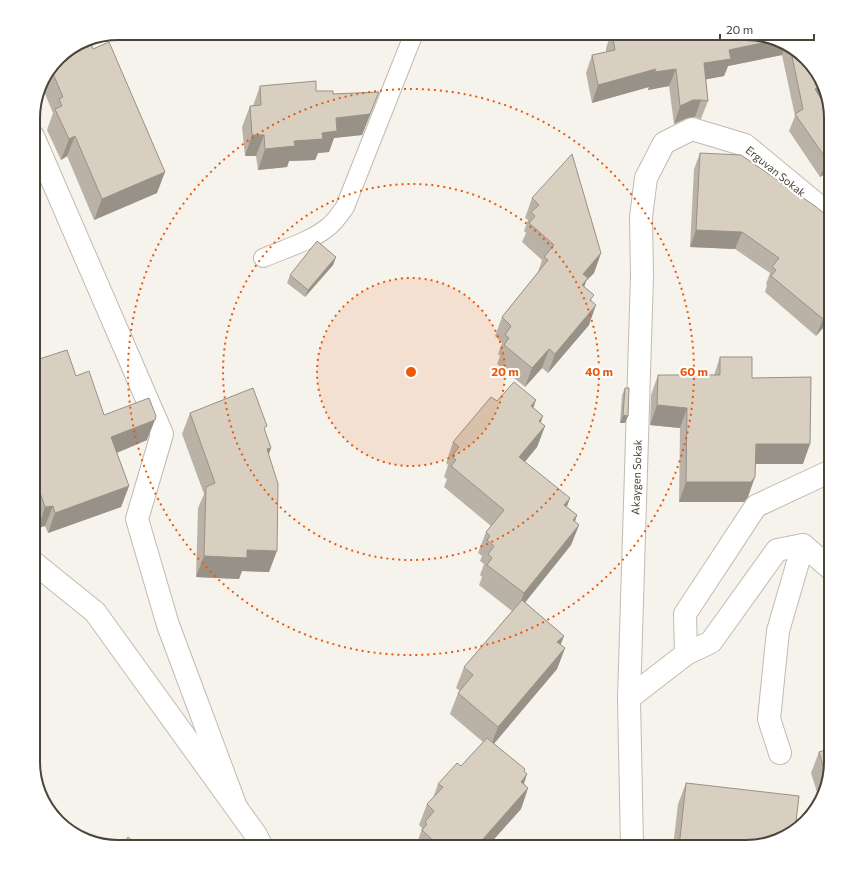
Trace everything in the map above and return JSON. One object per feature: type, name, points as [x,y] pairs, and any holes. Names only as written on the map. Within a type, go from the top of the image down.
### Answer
[{"type":"street","name":"Erguvan Sokak","points":[[692,129],[745,145],[824,210]]},
{"type":"street","name":"Akaygen Sokak","points":[[632,840],[629,698],[642,276],[641,217],[646,178],[664,143],[692,129]]},
{"type":"street","points":[[40,152],[162,434],[137,519],[168,625],[236,807]]},
{"type":"street","points":[[686,654],[685,614],[756,506],[824,474]]},
{"type":"street","points":[[629,698],[686,654],[711,642],[777,550],[803,545]]},
{"type":"street","points":[[803,545],[824,563]]},
{"type":"street","points":[[780,753],[769,719],[778,631],[803,545]]},
{"type":"street","points":[[40,568],[94,612],[258,840]]},
{"type":"lane","points":[[263,258],[317,234],[338,218],[345,207],[411,40]]},
{"type":"building","points":[[613,40],[751,40],[764,43],[729,50],[731,59],[704,63],[708,101],[693,100],[680,106],[676,69],[654,72],[656,69],[598,85],[592,55],[615,50]]},
{"type":"building","points":[[109,42],[165,172],[102,199],[75,136],[69,139],[55,109],[62,106],[59,99],[63,97],[54,75],[56,71],[67,59],[84,48],[91,45],[93,49]]},
{"type":"building","points":[[792,55],[805,67],[818,88],[815,89],[821,100],[824,113],[824,156],[795,114],[803,109]]},
{"type":"building","points":[[316,81],[316,91],[333,91],[333,94],[379,92],[370,114],[336,118],[337,131],[322,133],[323,139],[294,141],[295,146],[265,149],[264,135],[252,135],[250,106],[261,105],[260,86]]},
{"type":"building","points":[[700,153],[741,155],[824,213],[824,318],[823,319],[771,276],[776,270],[772,267],[779,258],[742,232],[696,230]]},
{"type":"building","points":[[572,154],[601,253],[583,274],[588,278],[582,285],[594,295],[590,300],[596,305],[555,354],[549,349],[532,368],[504,345],[509,338],[505,335],[511,326],[502,317],[548,260],[544,257],[554,245],[529,223],[535,216],[531,212],[539,205],[532,198]]},
{"type":"building","points":[[317,241],[336,257],[308,290],[290,275]]},
{"type":"building","points":[[67,350],[76,376],[89,371],[104,415],[149,398],[156,416],[155,420],[111,437],[129,486],[55,513],[53,506],[45,507],[40,492],[40,359]]},
{"type":"building","points":[[720,357],[752,357],[752,378],[811,377],[810,444],[756,444],[755,477],[751,482],[686,482],[687,408],[657,405],[658,375],[720,375]]},
{"type":"building","points":[[514,382],[536,400],[531,406],[543,416],[539,421],[545,426],[519,457],[570,498],[564,505],[577,515],[573,520],[579,525],[524,593],[487,565],[492,558],[488,554],[494,546],[487,540],[490,536],[486,532],[504,510],[451,466],[456,460],[452,456],[459,447],[453,442],[491,397],[497,401]]},
{"type":"building","points":[[253,388],[267,426],[264,428],[271,448],[267,449],[278,484],[277,551],[247,550],[247,558],[204,556],[206,487],[215,483],[190,413]]},
{"type":"building","points":[[625,388],[629,388],[628,416],[623,415]]},
{"type":"building","points":[[522,600],[564,636],[557,642],[565,648],[498,727],[458,693],[473,675],[464,667]]},
{"type":"building","points":[[487,738],[525,769],[524,771],[527,774],[521,782],[528,788],[482,840],[433,840],[422,830],[427,824],[425,822],[434,811],[427,804],[443,787],[438,784],[457,763],[461,766]]},
{"type":"building","points":[[824,750],[824,768],[819,752]]},
{"type":"building","points":[[686,783],[799,796],[796,822],[771,836],[751,840],[680,840]]}]
